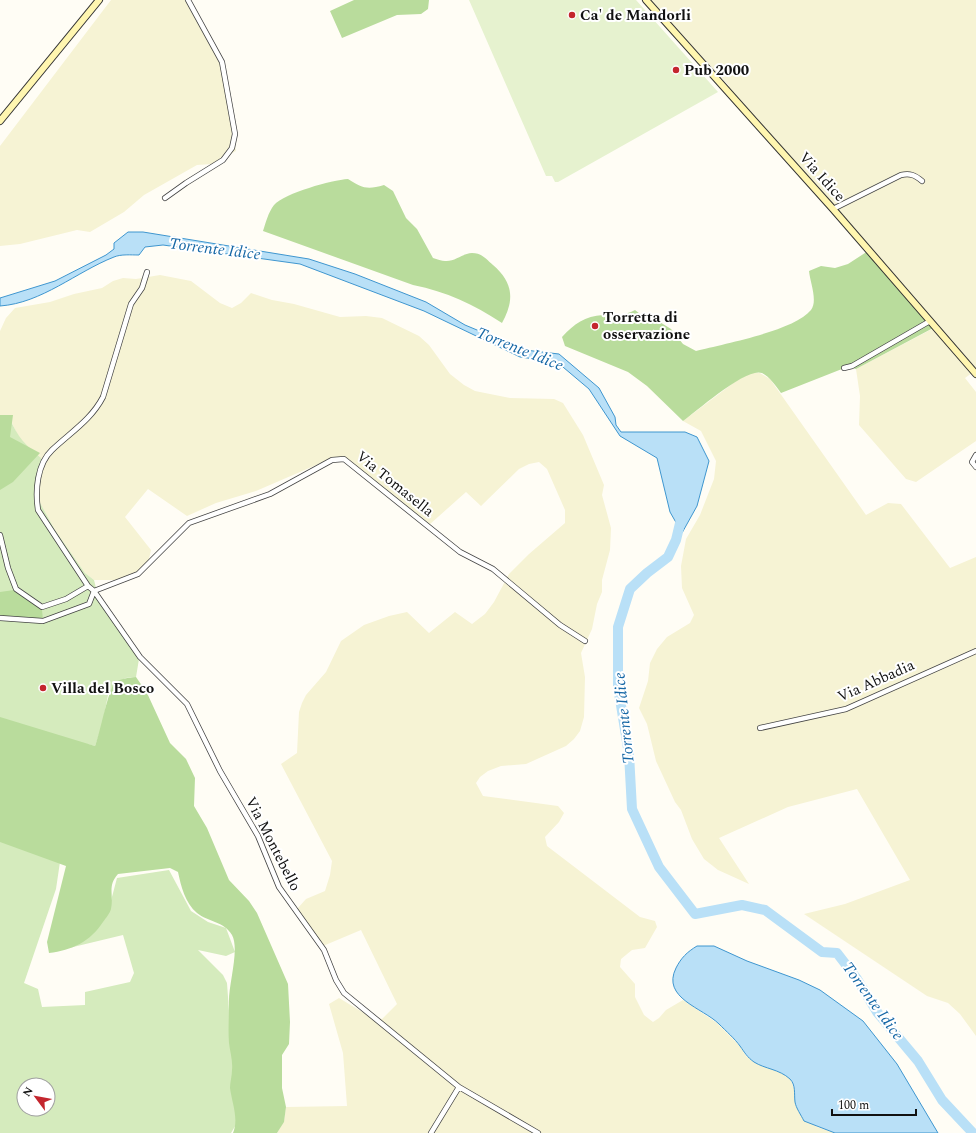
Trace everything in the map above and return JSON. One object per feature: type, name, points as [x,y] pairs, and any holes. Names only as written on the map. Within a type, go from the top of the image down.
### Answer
[{"type":"main road","points":[[0,121],[99,0]]},
{"type":"main road","name":"Via Idice","points":[[646,0],[833,209],[976,374]]},
{"type":"street","points":[[165,198],[222,160],[232,148],[235,134],[222,62],[188,0]]},
{"type":"street","points":[[833,209],[901,175],[909,174],[917,176],[922,181]]},
{"type":"street","name":"Via Montebello","points":[[147,272],[142,288],[131,304],[103,397],[98,408],[86,422],[51,451],[42,466],[36,496],[38,510],[88,586],[94,591],[140,657],[187,704],[220,770],[258,836],[279,887],[324,950],[336,980],[344,993],[459,1087],[538,1133]]},
{"type":"street","points":[[844,368],[852,366],[930,321]]},
{"type":"street","points":[[976,455],[972,462],[976,467]]},
{"type":"street","name":"Via Tomasella","points":[[94,591],[138,574],[189,523],[270,494],[332,460],[344,459],[460,552],[493,569],[560,625],[585,641]]},
{"type":"street","points":[[0,535],[8,568],[16,589],[42,607],[66,599],[88,586]]},
{"type":"street","points":[[0,618],[44,621],[89,604],[94,591]]},
{"type":"street","name":"Via Abbadia","points":[[760,728],[846,709],[976,651]]},
{"type":"street","points":[[431,1133],[459,1087]]},
{"type":"shaded area","points":[[111,0],[188,0],[219,57],[236,151],[212,164],[197,165],[144,195],[124,212],[90,232],[77,230],[20,244],[0,246],[0,146]]},
{"type":"shaded area","points":[[650,0],[976,0],[976,370],[965,378],[976,392],[976,441],[916,482],[906,479],[859,425],[860,396],[856,369],[934,328],[724,89],[729,86]]},
{"type":"shaded area","points":[[160,275],[191,281],[220,303],[232,308],[241,303],[251,293],[272,300],[294,304],[340,317],[366,316],[382,318],[419,336],[429,345],[450,374],[464,385],[475,391],[510,398],[554,399],[563,403],[583,435],[604,485],[602,495],[611,528],[610,550],[602,580],[602,592],[597,604],[592,629],[581,653],[585,677],[584,717],[580,731],[566,746],[526,764],[501,766],[488,771],[480,777],[476,783],[483,796],[558,806],[564,813],[559,822],[545,837],[547,846],[640,917],[655,921],[657,927],[645,948],[632,950],[621,959],[620,967],[635,984],[635,997],[644,1015],[653,1022],[666,1010],[683,1000],[717,1023],[740,1046],[746,1056],[756,1063],[784,1074],[791,1080],[795,1092],[795,1103],[817,1127],[835,1133],[277,1133],[284,1121],[286,1107],[347,1106],[343,1053],[329,1004],[339,998],[369,1016],[382,1019],[397,1004],[361,930],[323,946],[297,909],[306,899],[325,891],[330,875],[332,861],[281,764],[297,753],[299,712],[302,703],[306,695],[326,672],[341,641],[364,625],[389,616],[407,612],[429,633],[455,612],[472,624],[485,614],[494,602],[509,574],[529,554],[565,523],[565,510],[547,469],[539,462],[529,464],[519,469],[481,506],[466,492],[429,525],[340,457],[330,459],[256,491],[216,503],[187,516],[148,489],[125,517],[151,550],[149,559],[142,571],[115,580],[94,580],[85,573],[55,530],[39,501],[27,448],[19,438],[10,419],[0,416],[0,331],[6,318],[15,308],[50,302],[74,294],[102,288],[113,281],[123,278],[136,279]]},
{"type":"shaded area","points":[[751,373],[760,373],[770,379],[866,515],[888,503],[901,504],[950,568],[976,557],[976,1036],[960,1014],[948,1003],[927,996],[804,914],[845,904],[910,880],[857,789],[788,807],[719,838],[749,884],[718,870],[704,859],[692,839],[681,810],[675,802],[656,761],[647,724],[639,708],[648,681],[650,663],[657,649],[667,637],[690,623],[694,615],[682,588],[681,566],[686,539],[700,515],[714,479],[716,461],[701,431],[683,421],[736,381]]},
{"type":"green space","points":[[354,0],[429,0],[428,9],[421,14],[397,15],[342,38],[330,11]]},
{"type":"green space","points":[[469,0],[636,0],[718,92],[558,182],[555,182],[552,176],[546,176]]},
{"type":"green space","points":[[348,179],[369,188],[384,185],[393,191],[406,218],[417,229],[433,258],[442,261],[449,261],[465,254],[475,253],[484,257],[500,271],[505,278],[510,292],[509,307],[502,323],[470,304],[448,295],[413,285],[263,231],[270,211],[280,200],[309,188]]},
{"type":"green space","points":[[868,251],[935,327],[856,369],[847,367],[781,393],[768,377],[762,373],[755,373],[734,383],[722,391],[683,421],[647,386],[628,372],[565,346],[562,337],[571,328],[585,319],[597,316],[623,314],[635,310],[645,318],[655,319],[671,329],[683,344],[696,351],[757,336],[790,324],[802,318],[811,310],[814,297],[809,271],[821,266],[835,268],[848,264]]},
{"type":"green space","points":[[0,415],[13,415],[10,437],[40,453],[13,482],[0,490]]},
{"type":"green space","points":[[0,416],[10,419],[22,440],[41,458],[38,491],[39,501],[55,530],[85,573],[94,580],[99,600],[140,653],[136,677],[125,678],[108,695],[102,726],[95,746],[87,744],[65,828],[56,889],[24,983],[38,989],[42,1007],[85,1005],[85,992],[130,982],[134,973],[123,935],[69,948],[108,912],[117,878],[169,870],[191,911],[208,922],[226,928],[235,952],[226,956],[198,950],[223,975],[227,983],[237,1123],[231,1133],[0,1133]]},
{"type":"green space","points":[[14,590],[42,610],[43,620],[0,619],[0,592]]},
{"type":"green space","points":[[136,677],[147,693],[170,743],[186,759],[195,778],[194,806],[207,828],[229,880],[249,901],[257,913],[288,984],[290,1022],[289,1044],[282,1055],[282,1088],[286,1107],[284,1122],[277,1133],[233,1133],[235,1128],[235,1117],[230,1088],[232,1060],[229,1043],[229,996],[235,949],[234,941],[229,930],[220,924],[201,916],[193,909],[184,894],[178,872],[170,868],[118,874],[112,887],[112,904],[110,911],[98,929],[80,944],[65,950],[49,953],[47,942],[66,866],[0,842],[0,717],[95,746],[112,687],[120,680]]},
{"type":"water","points":[[128,232],[143,232],[309,259],[355,274],[426,302],[465,325],[525,350],[559,354],[599,388],[615,417],[616,425],[621,432],[685,432],[697,437],[709,461],[697,506],[682,533],[670,512],[657,458],[620,436],[589,389],[557,362],[520,357],[424,311],[300,264],[163,245],[145,247],[139,255],[123,255],[114,257],[45,293],[15,304],[0,306],[0,298],[55,281],[106,255],[114,249],[114,243]]},
{"type":"water","points":[[697,946],[714,946],[747,961],[799,980],[820,990],[863,1021],[897,1064],[938,1133],[835,1133],[804,1121],[797,1109],[792,1081],[781,1073],[752,1060],[719,1024],[686,1001],[679,995],[674,987],[673,978],[678,964]]},
{"type":"waterway","name":"Torrente Idice","points":[[682,515],[676,540],[668,557],[647,573],[630,589],[618,627],[618,687],[629,754],[632,809],[659,867],[695,914],[742,905],[765,910],[822,952],[837,953],[857,979],[877,1012],[918,1061],[942,1100],[973,1133]]},
{"type":"place","name":"Ca' de Mandorli","points":[[572,15]]},
{"type":"place","name":"Pub 2000","points":[[676,70]]},
{"type":"place","name":"Torretta di osservazione","points":[[595,326]]},
{"type":"place","name":"Villa del Bosco","points":[[43,688]]}]
